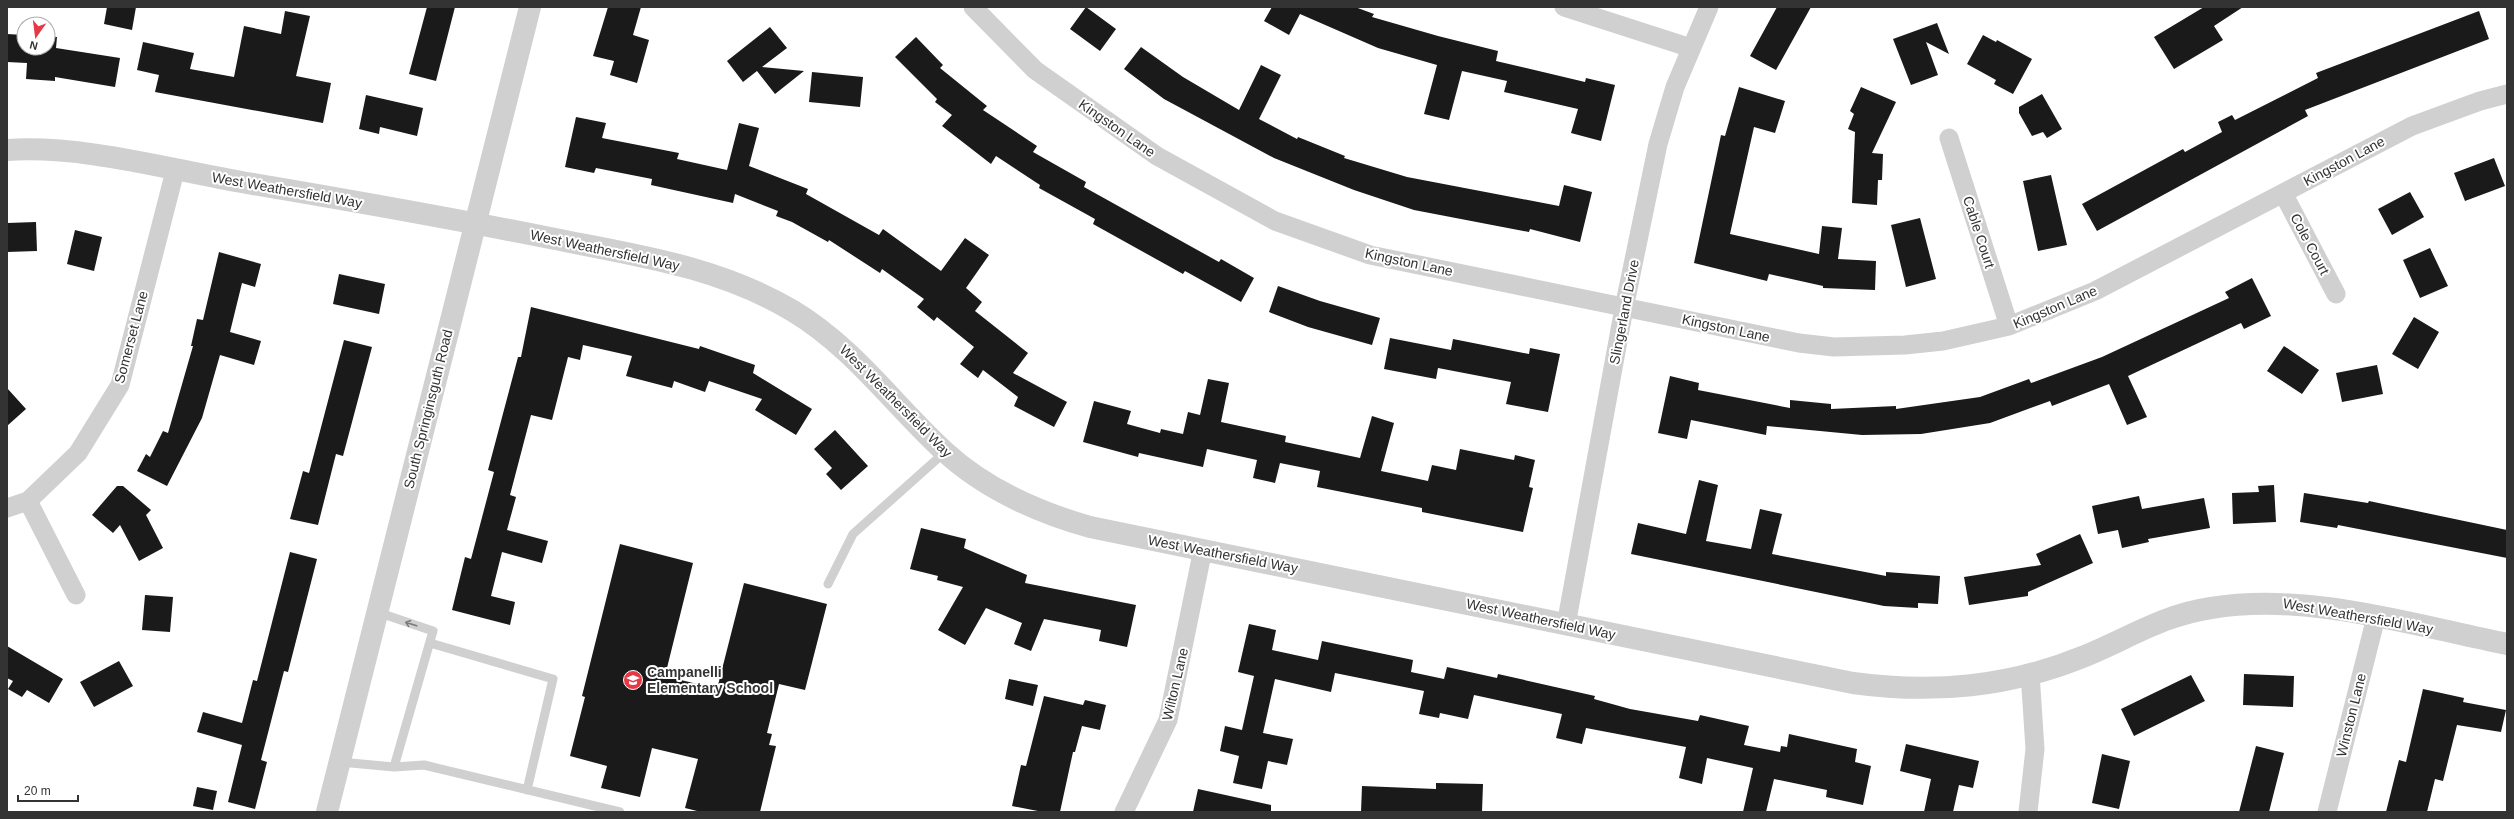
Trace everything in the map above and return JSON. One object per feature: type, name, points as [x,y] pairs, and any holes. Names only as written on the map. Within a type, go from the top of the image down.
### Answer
[{"type":"street","name":"South Springinsguth Road","points":[[327,812],[530,7]]},
{"type":"street","name":"Kingston Lane","points":[[973,7],[1035,70],[1157,156],[1275,221],[1370,255],[1799,343],[1834,347],[1928,343],[2009,326],[2095,291],[2412,126],[2480,101],[2507,94]]},
{"type":"street","points":[[1564,7],[1691,48]]},
{"type":"street","name":"Slingerland Drive","points":[[1566,625],[1624,308],[1658,144],[1675,87],[1709,7]]},
{"type":"street","name":"Cable Court","points":[[1949,138],[2009,326]]},
{"type":"street","name":"West Weathersfield Way","points":[[7,150],[103,155],[175,171],[475,222],[677,264],[733,281],[765,295],[820,329],[847,351],[945,452],[977,476],[1005,494],[1060,519],[1090,527],[1203,549],[1566,625],[1884,687],[1927,689],[2000,682],[2084,656],[2169,617],[2210,608],[2268,602],[2292,603],[2376,617],[2507,644]]},
{"type":"street","name":"Somerset Lane","points":[[7,508],[28,501],[78,453],[120,385],[175,171]]},
{"type":"street","name":"Cole Court","points":[[2283,193],[2336,294]]},
{"type":"street","points":[[28,501],[76,595]]},
{"type":"street","name":"Wilton Lane","points":[[1124,812],[1168,720],[1203,549]]},
{"type":"street","name":"Winston Lane","points":[[2327,812],[2376,617]]},
{"type":"street","points":[[2028,812],[2035,749],[2030,673]]},
{"type":"lane","points":[[828,584],[853,534],[945,452]]},
{"type":"lane","points":[[377,612],[433,631],[394,767]]},
{"type":"lane","points":[[430,643],[553,679],[527,790]]},
{"type":"lane","points":[[340,762],[394,767],[424,765],[620,812]]},
{"type":"building","points":[[107,7],[136,7],[132,30],[104,24]]},
{"type":"building","points":[[427,7],[455,7],[436,81],[409,74]]},
{"type":"building","points":[[608,7],[641,7],[633,35],[649,40],[637,83],[610,75],[614,61],[593,56]]},
{"type":"building","points":[[1086,7],[1116,29],[1100,51],[1070,29]]},
{"type":"building","points":[[1272,7],[1355,7],[1374,14],[1372,17],[1498,51],[1496,61],[1585,82],[1586,78],[1615,85],[1601,141],[1571,133],[1578,109],[1504,92],[1507,81],[1462,71],[1449,120],[1424,114],[1437,65],[1378,48],[1300,14],[1289,35],[1264,21]]},
{"type":"building","points":[[1777,7],[1811,7],[1776,70],[1750,56]]},
{"type":"building","points":[[2204,7],[2243,7],[2214,26],[2223,40],[2174,69],[2154,37]]},
{"type":"building","points":[[285,11],[310,16],[296,76],[331,83],[323,123],[155,92],[159,75],[137,70],[143,42],[194,53],[190,69],[234,77],[244,26],[281,34]]},
{"type":"building","points":[[2479,11],[2489,39],[2305,110],[2308,116],[2097,231],[2082,204],[2183,149],[2185,152],[2222,132],[2218,122],[2232,115],[2235,120],[2318,78],[2316,73]]},
{"type":"building","points":[[1937,23],[1949,54],[1926,42],[1938,75],[1911,85],[1893,39]]},
{"type":"building","points":[[770,27],[787,48],[762,67],[804,71],[775,94],[757,71],[743,82],[727,61]]},
{"type":"building","points":[[7,34],[16,35],[16,56],[56,56],[56,48],[120,58],[115,87],[55,77],[55,81],[26,79],[27,63],[7,62]]},
{"type":"building","points":[[1983,35],[1996,42],[1997,40],[2032,59],[2013,94],[1994,84],[1996,80],[1967,64]]},
{"type":"building","points":[[916,37],[943,65],[940,68],[987,106],[983,110],[1037,146],[1033,152],[1086,182],[1084,187],[1219,262],[1221,259],[1254,278],[1241,302],[1185,271],[1183,274],[1093,224],[1095,219],[1039,188],[1040,185],[996,156],[991,164],[942,126],[952,115],[935,102],[937,99],[895,57]]},
{"type":"building","points":[[1141,47],[1183,77],[1239,110],[1261,65],[1281,75],[1259,119],[1297,139],[1298,137],[1345,156],[1344,158],[1407,177],[1559,206],[1564,185],[1592,192],[1580,242],[1530,229],[1529,232],[1414,210],[1354,190],[1274,158],[1164,99],[1124,69]]},
{"type":"building","points":[[812,72],[863,77],[860,107],[809,102]]},
{"type":"building","points":[[1739,87],[1785,101],[1775,133],[1754,127],[1730,234],[1819,254],[1822,226],[1842,228],[1838,259],[1876,261],[1875,290],[1823,288],[1823,286],[1769,274],[1767,281],[1694,263],[1721,135],[1725,136]]},
{"type":"building","points":[[1861,87],[1896,102],[1872,153],[1883,154],[1882,180],[1878,180],[1877,205],[1852,203],[1855,132],[1848,129],[1854,114],[1850,111]]},
{"type":"building","points":[[2042,94],[2062,129],[2047,138],[2043,132],[2032,136],[2019,113],[2019,107]]},
{"type":"building","points":[[366,95],[423,108],[417,136],[380,127],[379,134],[359,129]]},
{"type":"building","points":[[576,117],[606,123],[602,138],[679,153],[677,159],[727,170],[739,123],[759,128],[749,166],[808,189],[806,194],[879,235],[883,229],[941,271],[965,238],[989,255],[966,288],[982,302],[975,311],[1028,353],[1013,373],[1067,402],[1054,427],[1014,406],[1018,397],[983,370],[978,378],[960,364],[974,347],[937,317],[934,321],[917,307],[924,299],[882,269],[880,273],[829,240],[828,242],[792,222],[776,216],[778,211],[735,194],[733,203],[651,185],[652,179],[596,168],[594,173],[565,167]]},
{"type":"building","points":[[2494,158],[2505,186],[2465,201],[2454,173]]},
{"type":"building","points":[[2051,175],[2067,245],[2038,251],[2023,181]]},
{"type":"building","points":[[2410,192],[2424,217],[2392,235],[2378,209]]},
{"type":"building","points":[[1920,218],[1936,279],[1906,287],[1891,225]]},
{"type":"building","points":[[36,222],[37,251],[7,252],[7,223]]},
{"type":"building","points":[[75,230],[102,237],[94,271],[67,264]]},
{"type":"building","points":[[2430,248],[2448,286],[2420,298],[2403,260]]},
{"type":"building","points":[[219,252],[261,264],[255,287],[242,283],[230,332],[261,341],[254,365],[220,355],[202,418],[167,486],[137,471],[146,454],[150,457],[163,431],[168,433],[193,346],[191,346],[197,319],[203,320]]},
{"type":"building","points":[[339,274],[385,284],[379,314],[333,304]]},
{"type":"building","points":[[2252,278],[2271,316],[2244,329],[2241,323],[2128,376],[2147,417],[2127,425],[2109,384],[2052,406],[2050,401],[1990,423],[1921,434],[1862,435],[1767,426],[1766,435],[1691,420],[1687,439],[1658,433],[1670,376],[1699,383],[1698,390],[1790,408],[1790,400],[1831,404],[1831,409],[1896,406],[1896,409],[1980,397],[2029,379],[2031,383],[2102,357],[2229,298],[2225,292]]},
{"type":"building","points":[[1278,286],[1320,301],[1380,318],[1372,345],[1308,327],[1269,312]]},
{"type":"building","points":[[531,307],[699,349],[700,346],[755,365],[753,373],[812,409],[796,435],[755,410],[762,399],[709,381],[705,392],[674,381],[672,388],[626,376],[632,356],[583,345],[580,360],[568,357],[552,420],[531,415],[510,495],[516,497],[507,530],[548,541],[542,563],[502,552],[491,596],[515,602],[510,625],[452,610],[465,557],[471,559],[494,472],[488,470],[518,357],[521,357]]},
{"type":"building","points":[[2414,317],[2439,332],[2418,369],[2392,354]]},
{"type":"building","points":[[1390,338],[1451,350],[1453,339],[1529,354],[1530,348],[1560,354],[1548,412],[1506,404],[1511,382],[1438,368],[1436,379],[1384,369]]},
{"type":"building","points":[[344,340],[372,347],[343,456],[336,454],[318,525],[290,519],[303,471],[309,473]]},
{"type":"building","points":[[2284,346],[2319,370],[2302,394],[2267,371]]},
{"type":"building","points":[[2377,365],[2383,394],[2342,402],[2336,373]]},
{"type":"building","points":[[1208,379],[1229,383],[1221,422],[1286,436],[1285,442],[1360,458],[1372,416],[1394,423],[1381,471],[1428,481],[1432,465],[1456,470],[1460,449],[1514,460],[1515,455],[1535,460],[1529,487],[1533,488],[1523,532],[1422,512],[1422,508],[1317,487],[1320,471],[1280,463],[1275,483],[1253,478],[1257,460],[1207,449],[1203,467],[1139,453],[1138,457],[1083,442],[1094,401],[1131,411],[1127,424],[1160,433],[1161,429],[1183,434],[1188,412],[1200,415]]},
{"type":"building","points":[[7,388],[26,409],[7,426]]},
{"type":"building","points":[[835,430],[868,466],[841,490],[826,474],[832,468],[814,449]]},
{"type":"building","points":[[1699,480],[1718,485],[1706,541],[1751,549],[1760,509],[1782,514],[1772,554],[1886,576],[1886,572],[1940,576],[1938,604],[1918,603],[1918,608],[1884,606],[1631,554],[1638,523],[1686,534]]},
{"type":"building","points":[[2274,485],[2276,522],[2233,524],[2232,493],[2259,492],[2258,486]]},
{"type":"building","points":[[117,486],[123,486],[151,510],[146,515],[163,548],[139,561],[120,525],[113,533],[92,515]]},
{"type":"building","points":[[2304,493],[2368,503],[2369,501],[2507,530],[2507,558],[2338,525],[2337,528],[2300,522]]},
{"type":"building","points":[[2139,496],[2142,509],[2204,498],[2210,528],[2148,539],[2149,542],[2122,548],[2118,530],[2098,534],[2092,506]]},
{"type":"building","points":[[921,528],[966,539],[964,548],[1027,575],[1025,583],[1136,605],[1127,647],[1099,641],[1101,630],[1044,619],[1031,651],[1014,644],[1022,623],[986,608],[965,645],[938,630],[963,587],[937,580],[938,576],[910,569]]},
{"type":"building","points":[[2080,534],[2093,563],[2028,592],[2028,596],[1969,605],[1964,577],[2041,565],[2036,554]]},
{"type":"building","name":"Campanelli Elementary School","points":[[620,544],[693,563],[665,676],[717,689],[744,583],[827,604],[805,690],[779,684],[767,733],[772,734],[769,745],[776,746],[760,812],[701,812],[685,808],[698,759],[652,748],[640,797],[601,788],[607,766],[570,756],[585,697],[582,696]]},
{"type":"building","points":[[290,552],[317,559],[288,672],[284,671],[261,760],[267,762],[255,809],[228,802],[242,745],[197,732],[203,712],[242,723],[253,680],[257,681]]},
{"type":"building","points":[[145,595],[173,597],[170,632],[142,630]]},
{"type":"building","points":[[1249,624],[1276,630],[1272,650],[1318,660],[1322,641],[1413,660],[1411,672],[1444,679],[1447,667],[1497,678],[1498,674],[1595,696],[1594,699],[1630,709],[1698,721],[1700,715],[1749,726],[1744,745],[1780,752],[1781,746],[1787,747],[1789,734],[1857,749],[1855,762],[1871,766],[1863,805],[1826,797],[1827,790],[1774,779],[1766,812],[1743,812],[1753,768],[1707,758],[1702,784],[1679,778],[1686,747],[1586,728],[1582,744],[1556,738],[1562,714],[1474,695],[1468,719],[1440,713],[1439,718],[1419,714],[1424,691],[1335,673],[1331,692],[1275,679],[1263,733],[1293,739],[1287,765],[1268,761],[1262,789],[1233,783],[1239,756],[1220,751],[1225,726],[1242,730],[1254,676],[1238,672]]},
{"type":"building","points":[[7,646],[63,679],[49,703],[27,690],[22,697],[8,689],[13,681],[7,678]]},
{"type":"building","points":[[119,661],[133,686],[94,707],[80,682]]},
{"type":"building","points":[[2244,674],[2294,676],[2293,707],[2243,705]]},
{"type":"building","points":[[2191,675],[2205,701],[2134,736],[2121,709]]},
{"type":"building","points":[[1009,679],[1038,685],[1033,706],[1005,699]]},
{"type":"building","points":[[2423,689],[2464,698],[2463,702],[2506,710],[2501,732],[2457,725],[2443,781],[2435,779],[2427,812],[2386,812],[2399,760],[2406,762]]},
{"type":"building","points":[[1044,696],[1083,705],[1085,700],[1106,705],[1100,730],[1082,726],[1075,752],[1073,752],[1060,812],[1043,812],[1012,806],[1021,765],[1026,766]]},
{"type":"building","points":[[1906,744],[1979,761],[1973,788],[1959,785],[1953,812],[1924,812],[1931,779],[1900,771]]},
{"type":"building","points":[[2256,746],[2284,753],[2269,812],[2239,812]]},
{"type":"building","points":[[2102,754],[2130,761],[2119,809],[2092,803]]},
{"type":"building","points":[[1436,783],[1483,784],[1482,812],[1361,812],[1362,786],[1436,789]]},
{"type":"building","points":[[197,787],[217,791],[213,810],[193,806]]},
{"type":"building","points":[[1198,789],[1271,805],[1271,812],[1193,812]]},
{"type":"place","name":"Campanelli Elementary School","points":[[633,680]]}]
